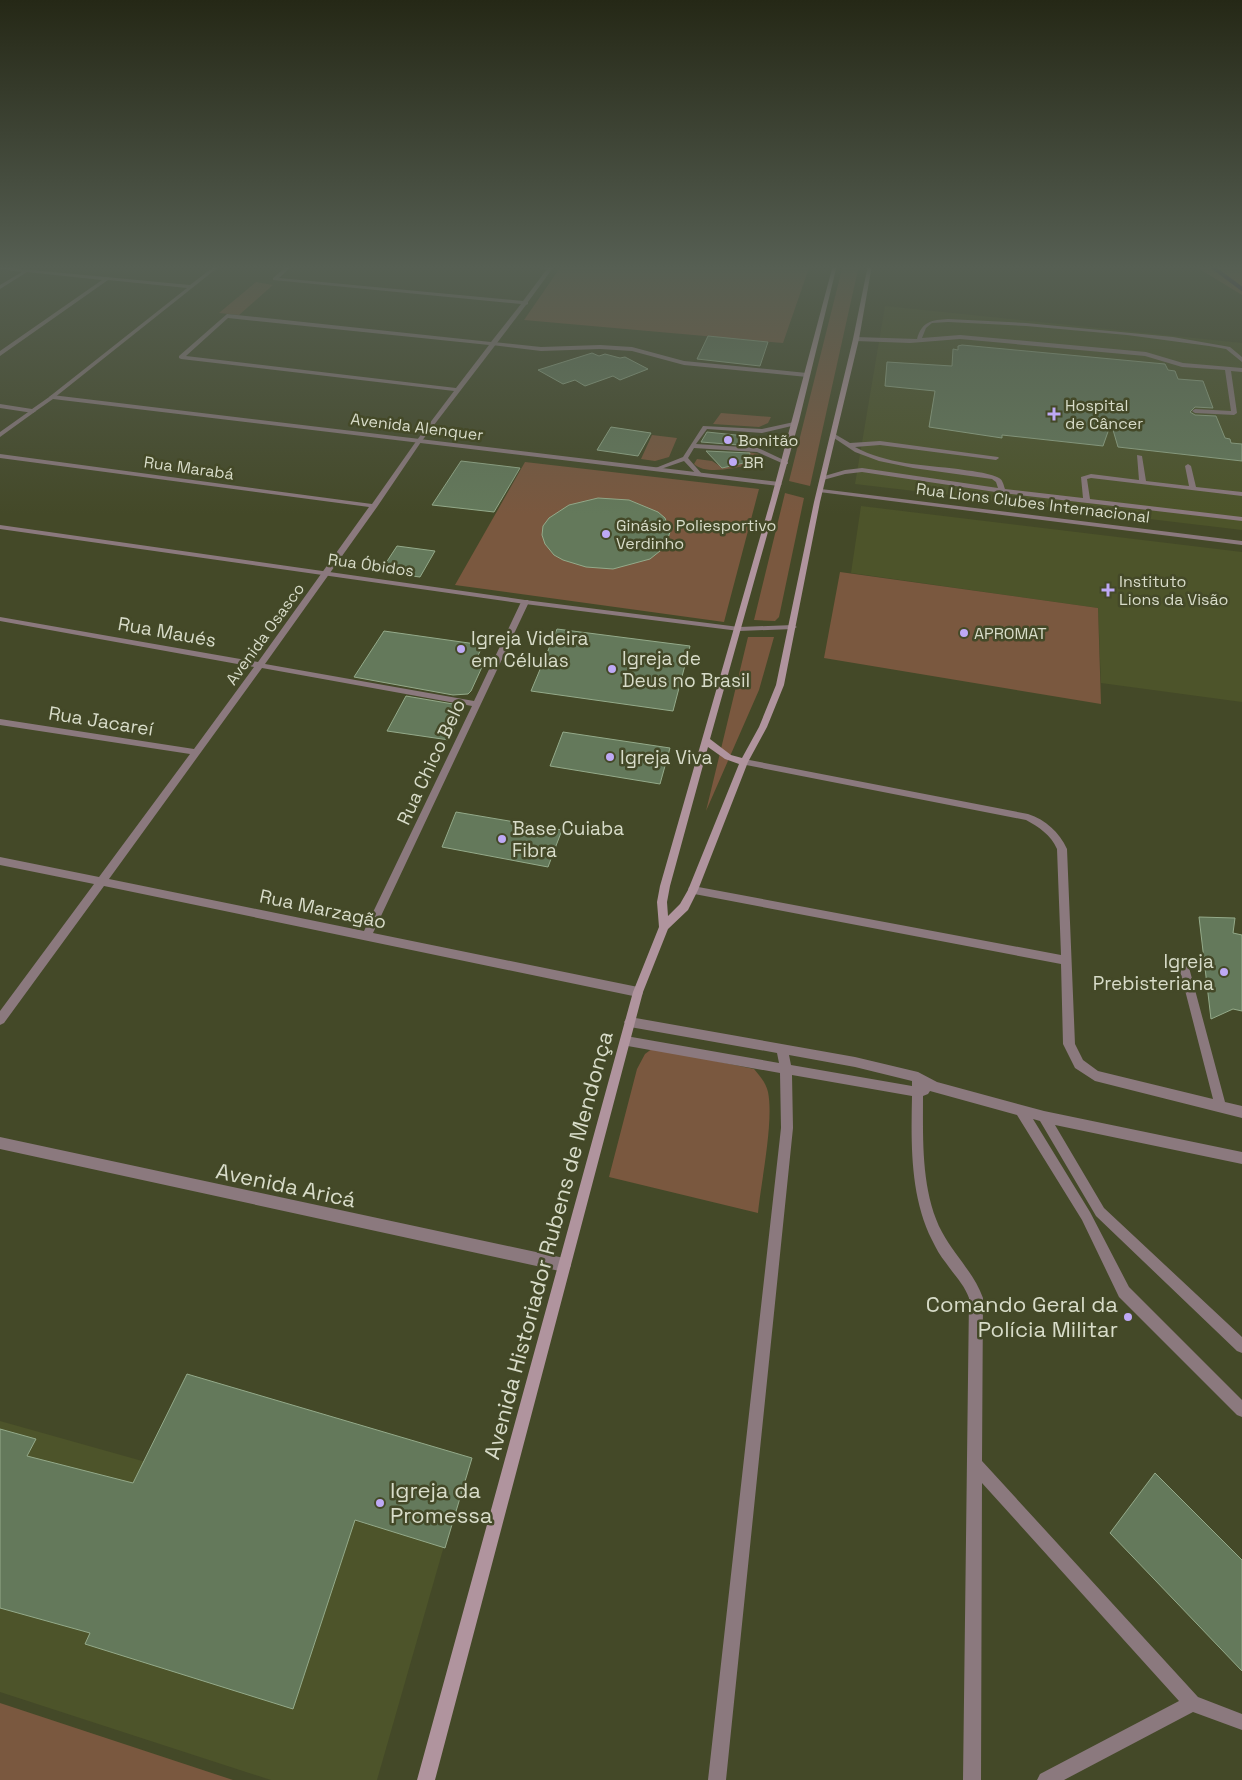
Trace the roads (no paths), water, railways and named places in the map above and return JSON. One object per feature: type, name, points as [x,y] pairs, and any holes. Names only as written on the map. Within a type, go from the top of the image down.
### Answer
[{"type":"main road","name":"Avenida Historiador Rubens de Mendonça","points":[[664,927],[662,902],[665,886],[704,740],[739,629],[786,463],[814,348]]},
{"type":"main road","name":"Avenida Historiador Rubens de Mendonça","points":[[426,1780],[638,992],[664,927],[684,907],[693,890],[744,762],[763,727],[780,685],[817,502],[854,348]]},
{"type":"main road","points":[[704,740],[728,757],[744,762]]},
{"type":"street","points":[[0,435],[114,348]]},
{"type":"street","points":[[191,348],[181,357],[457,390]]},
{"type":"street","name":"Avenida Osasco","points":[[0,1020],[328,572],[419,441],[491,348]]},
{"type":"street","points":[[532,348],[617,348]]},
{"type":"street","points":[[622,348],[653,353],[684,363],[807,375]]},
{"type":"street","points":[[1075,348],[1157,356],[1182,365],[1242,370]]},
{"type":"street","points":[[1229,348],[1242,351]]},
{"type":"street","points":[[1229,348],[1242,360]]},
{"type":"street","points":[[1195,411],[1234,413],[1228,369]]},
{"type":"street","name":"Avenida Alenquer","points":[[52,397],[779,484]]},
{"type":"street","points":[[0,406],[33,411]]},
{"type":"street","points":[[656,470],[685,458],[705,428],[762,431],[794,424]]},
{"type":"street","points":[[758,450],[762,431]]},
{"type":"street","points":[[833,435],[866,454],[902,464],[994,478],[999,481],[1002,491]]},
{"type":"street","points":[[850,444],[880,443],[996,458]]},
{"type":"street","points":[[692,446],[758,450],[786,463]]},
{"type":"street","name":"Rua Marabá","points":[[0,456],[375,506]]},
{"type":"street","points":[[1139,456],[1143,482]]},
{"type":"street","points":[[685,458],[700,475]]},
{"type":"street","points":[[1188,466],[1193,488]]},
{"type":"street","points":[[823,478],[862,470],[1002,491],[1242,519]]},
{"type":"street","points":[[1088,501],[1083,478],[1086,476],[1242,494]]},
{"type":"street","name":"Rua Lions Clubes Internacional","points":[[821,491],[1242,543]]},
{"type":"street","name":"Rua Óbidos","points":[[0,527],[328,572],[525,602],[739,629],[793,627]]},
{"type":"street","name":"Rua Chico Belo","points":[[367,936],[525,602]]},
{"type":"street","name":"Rua Maués","points":[[0,619],[476,704]]},
{"type":"street","name":"Rua Jacareí","points":[[0,722],[196,752]]},
{"type":"street","points":[[744,762],[1028,817],[1045,826],[1057,837],[1062,849],[1069,1044],[1079,1064],[1095,1076],[1242,1112]]},
{"type":"street","name":"Rua Marzagão","points":[[0,861],[638,992]]},
{"type":"street","points":[[693,890],[1067,961]]},
{"type":"street","points":[[1183,963],[1221,1108]]},
{"type":"street","points":[[630,1022],[855,1062],[918,1077],[934,1086],[1044,1116],[1242,1158]]},
{"type":"street","points":[[626,1041],[918,1092],[934,1086]]},
{"type":"street","points":[[717,1780],[787,1128],[786,1068],[782,1049]]},
{"type":"street","points":[[918,1077],[917,1146],[920,1187],[928,1213],[947,1254],[971,1282],[976,1298],[972,1780]]},
{"type":"street","points":[[1020,1110],[1086,1216],[1124,1292],[1242,1410]]},
{"type":"street","points":[[1044,1116],[1100,1212],[1242,1346]]},
{"type":"street","name":"Avenida Aricá","points":[[0,1144],[564,1265]]},
{"type":"street","points":[[975,1464],[1192,1703],[1242,1722]]},
{"type":"street","points":[[1046,1780],[1192,1703]]},
{"type":"place","name":"Hospital de Câncer","points":[[1054,414]]},
{"type":"place","name":"Bonitão","points":[[728,440]]},
{"type":"place","name":"BR","points":[[733,462]]},
{"type":"place","name":"Ginásio Poliesportivo Verdinho","points":[[606,534]]},
{"type":"place","name":"Instituto Lions da Visão","points":[[1108,590]]},
{"type":"place","name":"APROMAT","points":[[964,633]]},
{"type":"place","name":"Igreja Videira em Células","points":[[461,649]]},
{"type":"place","name":"Igreja de Deus no Brasil","points":[[612,669]]},
{"type":"place","name":"Igreja Viva","points":[[610,757]]},
{"type":"place","name":"Base Cuiaba Fibra","points":[[502,839]]},
{"type":"place","name":"Igreja Prebisteriana","points":[[1224,972]]},
{"type":"place","name":"Comando Geral da Polícia Militar","points":[[1128,1317]]},
{"type":"place","name":"Igreja da Promessa","points":[[380,1503]]}]
